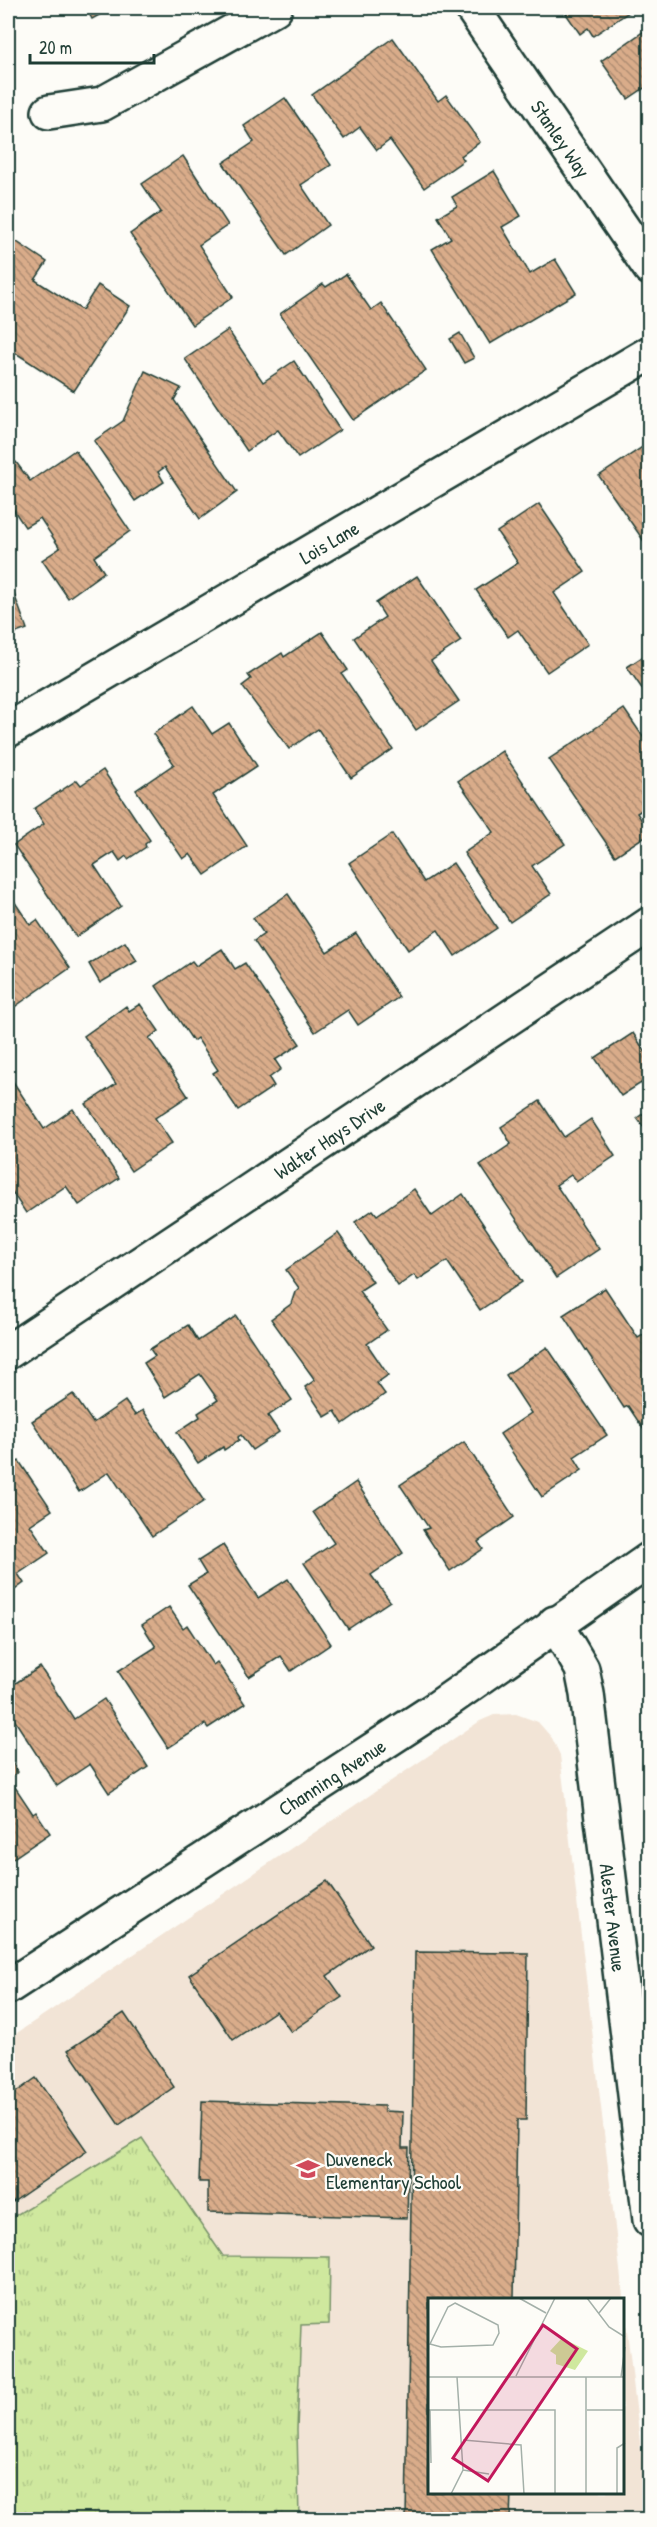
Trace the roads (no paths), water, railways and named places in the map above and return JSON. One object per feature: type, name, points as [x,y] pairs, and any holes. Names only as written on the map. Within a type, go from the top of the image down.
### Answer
[{"type":"street","points":[[49,112],[102,104],[274,8]]},
{"type":"street","name":"Stanley Way","points":[[472,8],[650,268]]},
{"type":"street","name":"Lois Lane","points":[[8,730],[650,353]]},
{"type":"street","name":"Walter Hays Drive","points":[[8,1352],[650,924]]},
{"type":"street","name":"Channing Avenue","points":[[8,1987],[437,1708],[555,1623],[650,1559]]},
{"type":"street","name":"Alester Avenue","points":[[555,1623],[582,1669],[587,1694],[650,2220]]},
{"type":"place","name":"Duveneck Elementary School","points":[[308,2169]]}]
